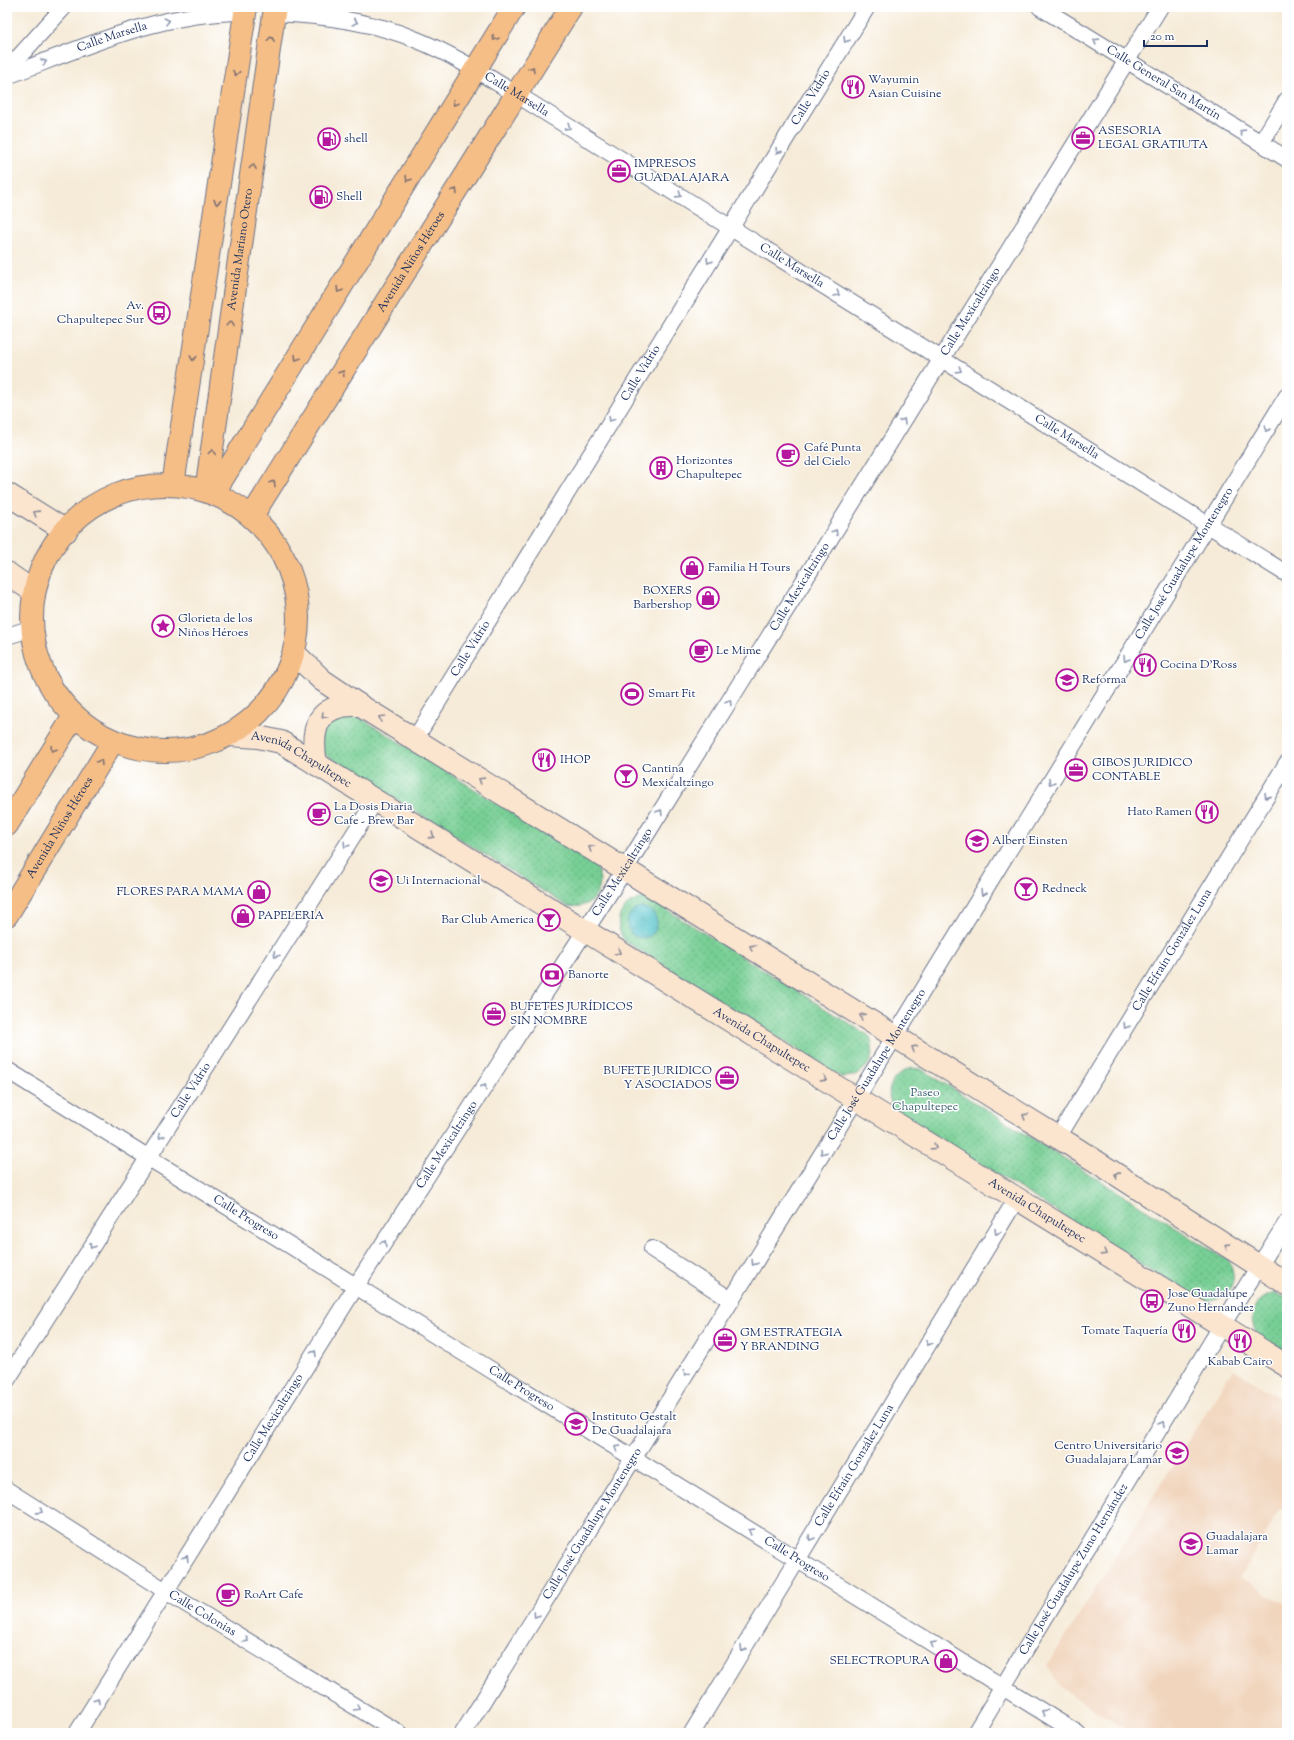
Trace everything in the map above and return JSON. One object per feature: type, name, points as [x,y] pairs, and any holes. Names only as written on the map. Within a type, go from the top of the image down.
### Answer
[{"type":"main road","points":[[210,492],[476,70],[514,7]]},
{"type":"main road","name":"Avenida Niños Héroes","points":[[252,516],[571,7]]},
{"type":"main road","points":[[173,485],[246,10]]},
{"type":"main road","name":"Avenida Mariano Otero","points":[[210,492],[275,10]]},
{"type":"main road","points":[[173,485],[210,492],[234,503],[252,516],[277,544],[293,578],[299,616],[294,653],[284,678],[270,700],[251,720],[229,735],[202,747],[172,751],[142,750],[113,741],[93,730],[74,716],[53,690],[39,660],[33,628],[34,592],[39,574],[59,539],[66,531],[94,506],[119,494],[146,486],[173,485]]},
{"type":"main road","points":[[7,824],[74,716]]},
{"type":"main road","name":"Avenida Niños Héroes","points":[[7,915],[113,741]]},
{"type":"street","points":[[7,70],[64,7]]},
{"type":"street","name":"Calle Vidrio","points":[[415,738],[867,7]]},
{"type":"street","name":"Calle General San Martín","points":[[1040,7],[1287,160]]},
{"type":"street","name":"Calle Mexicaltzingo","points":[[77,1733],[356,1286],[625,869],[1160,7]]},
{"type":"street","name":"Calle Marsella","points":[[7,76],[126,31],[198,14],[246,10]]},
{"type":"street","name":"Calle Marsella","points":[[275,10],[349,20],[385,29],[417,40],[476,70],[1287,574]]},
{"type":"street","points":[[1261,143],[1287,100]]},
{"type":"street","name":"Calle José Guadalupe Montenegro","points":[[463,1733],[895,1036],[1287,396]]},
{"type":"street","points":[[7,494],[66,531]]},
{"type":"street","points":[[7,573],[34,592]]},
{"type":"street","points":[[7,636],[33,628]]},
{"type":"street","points":[[294,653],[322,680],[359,705],[415,738],[1058,1137],[1287,1284]]},
{"type":"street","points":[[316,764],[313,735],[317,723],[325,714],[335,707],[347,704],[359,705]]},
{"type":"street","name":"Avenida Chapultepec","points":[[229,735],[258,737],[281,742],[1287,1366]]},
{"type":"street","name":"Calle Efraín González Luna","points":[[1058,1137],[1287,763]]},
{"type":"street","name":"Calle Vidrio","points":[[7,1380],[375,801]]},
{"type":"street","name":"Calle Progreso","points":[[7,1070],[1077,1733]]},
{"type":"street","name":"Calle Efraín González Luna","points":[[692,1733],[1017,1198]]},
{"type":"street","name":"Calle José Guadalupe Zuno Hernández","points":[[975,1733],[1222,1325],[1287,1222]]},
{"type":"street","points":[[652,1249],[731,1300]]},
{"type":"street","name":"Calle Colonias","points":[[7,1490],[165,1591],[399,1733]]},
{"type":"shaded area","name":"Guadalajara Lamar","points":[[1233,1369],[1284,1401],[1287,1395],[1287,1512],[1281,1508],[1240,1577],[1287,1606],[1287,1733],[1131,1733],[1061,1688],[1047,1666]]},
{"type":"green space","points":[[348,710],[594,864],[600,881],[596,895],[585,905],[577,907],[567,906],[321,752],[319,729]]},
{"type":"green space","name":"Paseo Chapultepec","points":[[643,898],[651,900],[869,1036],[872,1044],[872,1051],[868,1065],[857,1074],[841,1077],[625,941],[619,927],[620,914],[629,904]]},
{"type":"green space","name":"Paseo Chapultepec","points":[[912,1068],[921,1069],[1229,1261],[1233,1277],[1229,1290],[1225,1295],[1218,1299],[1202,1302],[894,1110],[889,1096],[891,1084],[899,1074]]},
{"type":"green space","points":[[1275,1293],[1287,1298],[1287,1355],[1261,1339],[1257,1335],[1252,1322],[1254,1310],[1259,1302]]},
{"type":"water","points":[[642,908],[653,912],[657,923],[653,934],[642,938],[631,934],[627,923],[631,912]]},
{"type":"place","name":"Wayumin Asian Cuisine","points":[[853,87]]},
{"type":"place","name":"ASESORIA LEGAL GRATIUTA","points":[[1083,138]]},
{"type":"place","name":"shell","points":[[329,139]]},
{"type":"place","name":"IMPRESOS GUADALAJARA","points":[[619,171]]},
{"type":"place","name":"Shell","points":[[321,197]]},
{"type":"place","name":"Av. Chapultepec Sur","points":[[159,313]]},
{"type":"place","name":"Café Punta del Cielo","points":[[788,455]]},
{"type":"place","name":"Horizontes Chapultepec","points":[[661,468]]},
{"type":"place","name":"Familia H Tours","points":[[692,568]]},
{"type":"place","name":"BOXERS Barbershop","points":[[708,598]]},
{"type":"place","name":"Glorieta de los Niños Héroes","points":[[163,626]]},
{"type":"place","name":"Le Mime","points":[[701,651]]},
{"type":"place","name":"Cocina D'Ross","points":[[1145,665]]},
{"type":"place","name":"Reforma","points":[[1067,680]]},
{"type":"place","name":"Smart Fit","points":[[632,694]]},
{"type":"place","name":"IHOP","points":[[544,760]]},
{"type":"place","name":"GIBOS JURIDICO CONTABLE","points":[[1076,770]]},
{"type":"place","name":"Cantina Mexicaltzingo","points":[[626,776]]},
{"type":"place","name":"Hato Ramen","points":[[1207,812]]},
{"type":"place","name":"La Dosis Diaria Cafe - Brew Bar","points":[[319,814]]},
{"type":"place","name":"Albert Einsten","points":[[977,841]]},
{"type":"place","name":"Ui Internacional","points":[[381,881]]},
{"type":"place","name":"Redneck","points":[[1026,889]]},
{"type":"place","name":"FLORES PARA MAMA","points":[[259,892]]},
{"type":"place","name":"PAPELERIA","points":[[243,916]]},
{"type":"place","name":"Bar Club America","points":[[549,920]]},
{"type":"place","name":"Banorte","points":[[552,975]]},
{"type":"place","name":"BUFETES JURÍDICOS SIN NOMBRE","points":[[494,1014]]},
{"type":"place","name":"BUFETE JURIDICO Y ASOCIADOS","points":[[727,1078]]},
{"type":"place","name":"Jose Guadalupe Zuno Hernandez","points":[[1152,1301]]},
{"type":"place","name":"Tomate Taquería","points":[[1184,1331]]},
{"type":"place","name":"GM ESTRATEGIA Y BRANDING","points":[[725,1340]]},
{"type":"place","name":"Kabab Cairo","points":[[1240,1341]]},
{"type":"place","name":"Instituto Gestalt De Guadalajara","points":[[576,1424]]},
{"type":"place","name":"Centro Universitario Guadalajara Lamar","points":[[1177,1453]]},
{"type":"place","name":"Guadalajara Lamar","points":[[1191,1544]]},
{"type":"place","name":"RoArt Cafe","points":[[228,1595]]},
{"type":"place","name":"SELECTROPURA","points":[[946,1661]]}]
